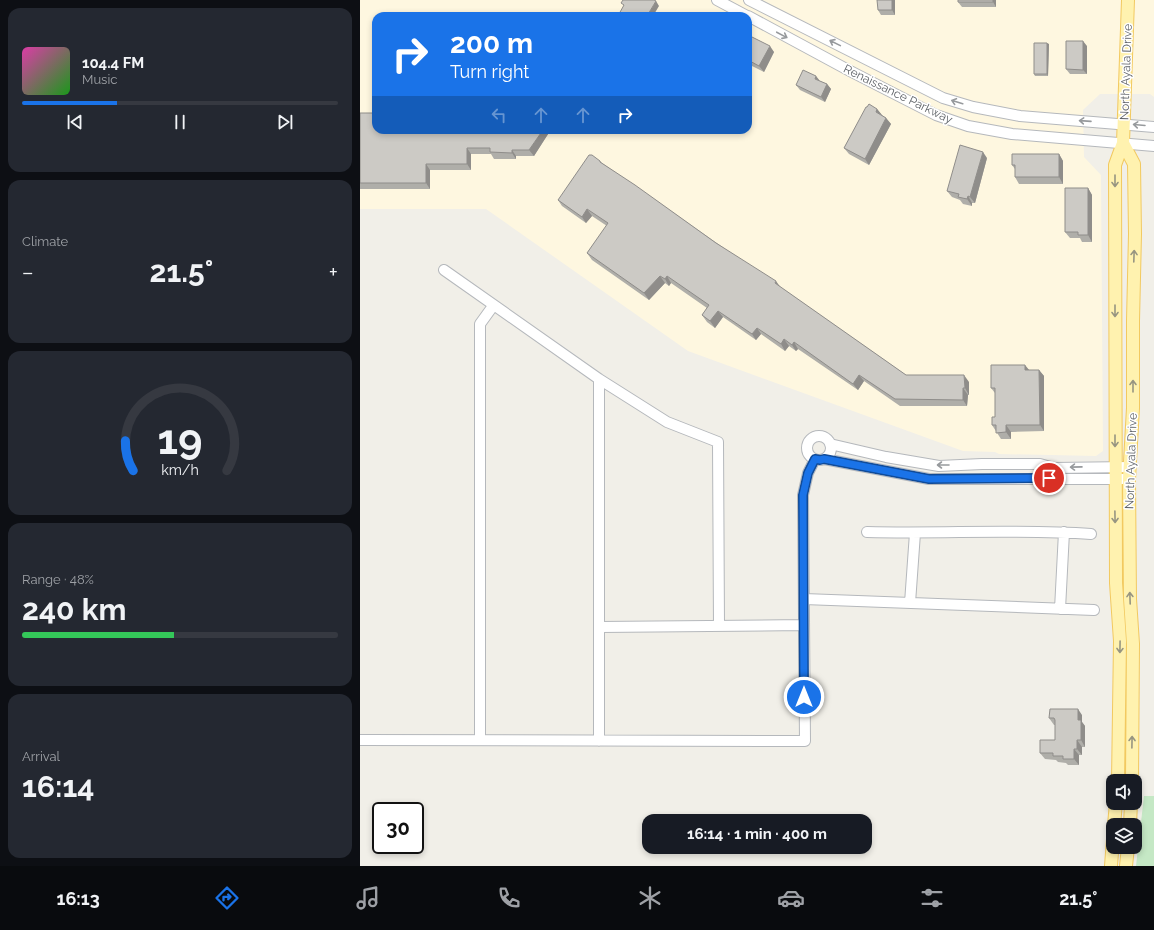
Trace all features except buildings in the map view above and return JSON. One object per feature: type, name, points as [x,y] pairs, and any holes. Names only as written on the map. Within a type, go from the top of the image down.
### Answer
[{"type":"main road","name":"North Ayala Drive","points":[[1118,774],[1120,641],[1116,583],[1115,165],[1123,143],[1128,0]]},
{"type":"main road","name":"North Ayala Drive","points":[[1123,143],[1134,164],[1135,234],[1133,408],[1130,473],[1130,599],[1133,644],[1132,774]]},
{"type":"main road","points":[[1111,866],[1112,854]]},
{"type":"main road","points":[[1126,866],[1127,854]]},
{"type":"street","name":"Renaissance Parkway","points":[[717,0],[740,12]]},
{"type":"street","name":"Renaissance Parkway","points":[[749,0],[943,98],[973,107],[1014,116],[1154,127]]},
{"type":"street","name":"Renaissance Parkway","points":[[752,18],[936,115],[968,126],[1012,134],[1154,146]]},
{"type":"street","points":[[444,270],[493,306],[599,379],[667,422],[718,442],[718,626]]},
{"type":"street","points":[[480,740],[480,324],[493,306]]},
{"type":"street","points":[[599,379],[599,741]]},
{"type":"street","points":[[1115,473],[1054,468],[1040,464],[939,466],[830,444],[821,437],[817,437],[810,441],[807,448],[810,456],[820,459],[929,479],[1130,473]]},
{"type":"street","points":[[360,740],[805,741],[803,495],[808,473],[820,459],[829,454],[831,447],[830,444]]},
{"type":"street","points":[[861,467],[865,452]]},
{"type":"street","points":[[867,532],[915,534],[1064,532],[1091,534]]},
{"type":"street","points":[[1060,608],[1064,532]]},
{"type":"street","points":[[910,603],[915,534]]},
{"type":"street","points":[[804,599],[1094,610]]},
{"type":"street","points":[[600,627],[804,625]]},
{"type":"shaded area","points":[[360,0],[1154,0],[1154,97],[1150,94],[1100,94],[1083,110],[1084,157],[1101,175],[1103,451],[1096,456],[999,454],[995,452],[963,451],[688,351],[486,209],[360,209]]},
{"type":"green space","points":[[1144,796],[1154,796],[1154,866],[1136,866],[1137,854],[1142,854],[1141,818]]},
{"type":"route","points":[[804,697],[803,495],[808,473],[815,459],[824,459],[929,479],[1049,478]]}]
